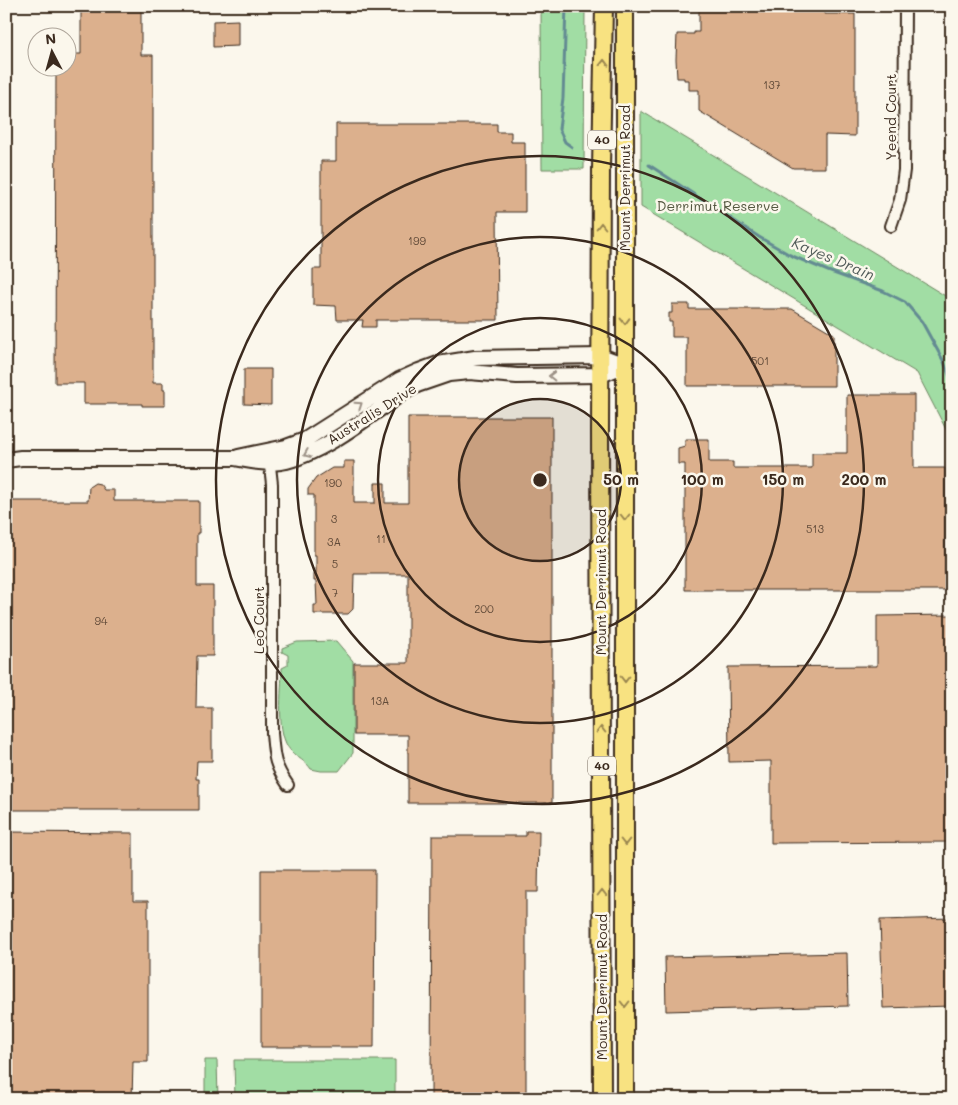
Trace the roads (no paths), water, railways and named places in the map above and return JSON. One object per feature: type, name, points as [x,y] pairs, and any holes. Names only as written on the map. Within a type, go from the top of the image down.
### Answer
[{"type":"main road","name":"Mount Derrimut Road","points":[[602,1099],[601,170],[604,6]]},
{"type":"main road","name":"Mount Derrimut Road","points":[[625,6],[626,1099]]},
{"type":"street","name":"Yeend Court","points":[[891,226],[900,200],[904,170],[905,6]]},
{"type":"street","points":[[601,356],[625,365]]},
{"type":"street","name":"Australis Drive","points":[[269,457],[305,440],[399,380],[438,364],[476,358],[601,356]]},
{"type":"street","points":[[601,375],[625,365]]},
{"type":"street","name":"Australis Drive","points":[[6,460],[21,458],[269,457],[292,459],[314,451],[402,393],[444,375],[469,372],[517,376],[601,375]]},
{"type":"street","name":"Australis Drive","points":[[6,454],[21,458]]},
{"type":"street","name":"Leo Court","points":[[269,457],[272,484],[272,733],[274,757],[278,771],[288,785]]},
{"type":"waterway","name":"Kayes Drain","points":[[566,6],[563,98],[559,129],[565,142],[572,147]]},
{"type":"waterway","name":"Kayes Drain","points":[[649,165],[759,237],[790,255],[883,291],[905,302],[922,322],[944,362],[952,383]]},
{"type":"park label","name":"Derrimut Reserve","points":[[718,206]]}]
